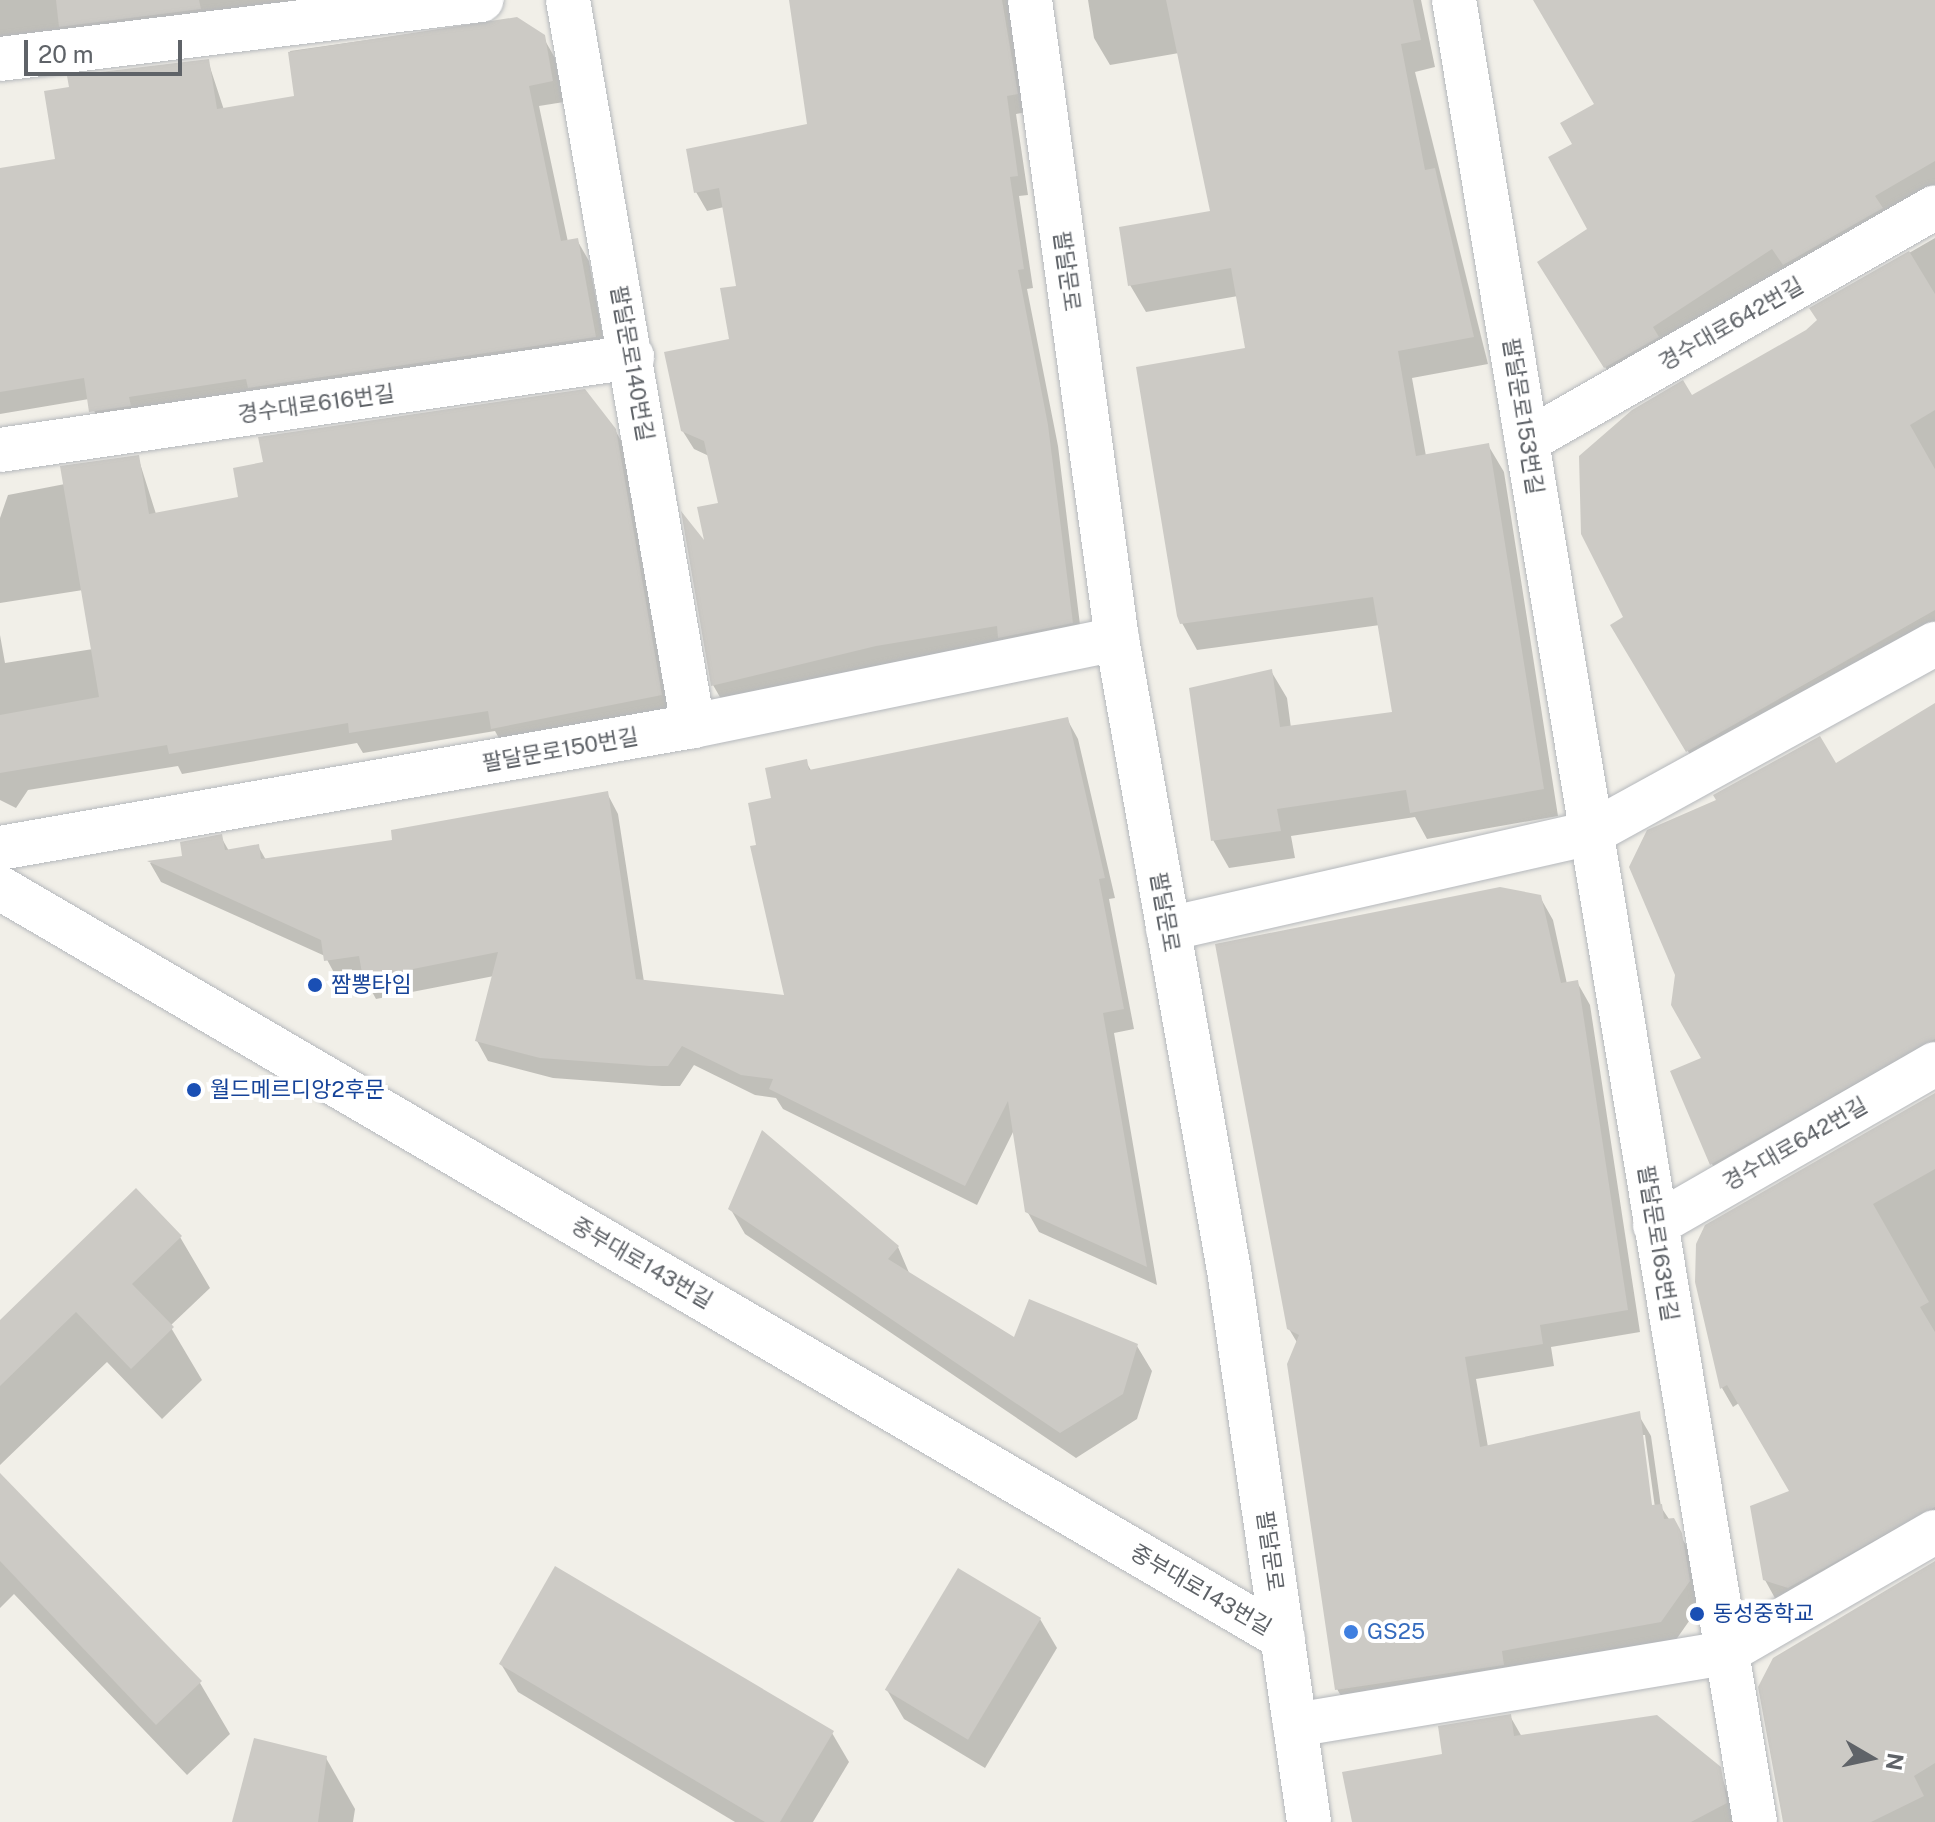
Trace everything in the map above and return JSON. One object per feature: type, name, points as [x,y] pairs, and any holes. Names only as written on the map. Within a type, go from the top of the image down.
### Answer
[{"type":"street","points":[[0,59],[481,0]]},
{"type":"street","name":"팔달문로140번길","points":[[568,0],[632,357],[693,726]]},
{"type":"street","name":"팔달문로","points":[[1030,0],[1117,639],[1168,929],[1283,1638],[1309,1822]]},
{"type":"street","name":"팔달문로153번길","points":[[1454,0],[1591,833]]},
{"type":"street","name":"경수대로642번길","points":[[1527,441],[1935,207]]},
{"type":"street","name":"경수대로616번길","points":[[0,450],[632,357]]},
{"type":"street","name":"팔달문로150번길","points":[[0,848],[693,726],[1117,639]]},
{"type":"street","points":[[1168,929],[1591,833],[1935,644]]},
{"type":"street","name":"팔달문로163번길","points":[[1591,833],[1755,1822]]},
{"type":"street","name":"중부대로143번길","points":[[0,888],[1283,1638]]},
{"type":"street","name":"경수대로642번길","points":[[1655,1225],[1935,1064]]},
{"type":"street","points":[[1295,1725],[1725,1653],[1935,1532]]},
{"type":"building","points":[[56,0],[199,0],[201,9],[59,27]]},
{"type":"building","points":[[789,0],[1002,0],[1018,94],[1007,96],[1018,176],[1010,177],[1024,269],[1018,270],[1048,425],[1073,623],[998,638],[997,626],[876,646],[711,686],[681,511],[704,540],[697,507],[718,503],[704,441],[681,431],[664,352],[729,339],[720,288],[736,286],[719,188],[694,193],[686,149],[807,124]]},
{"type":"building","points":[[1166,0],[1413,0],[1421,40],[1401,44],[1425,170],[1435,168],[1474,337],[1398,351],[1416,456],[1489,443],[1544,789],[1410,813],[1406,790],[1277,809],[1281,831],[1211,841],[1189,688],[1272,669],[1280,727],[1392,712],[1373,597],[1180,624],[1177,616],[1136,367],[1245,348],[1231,268],[1128,286],[1119,227],[1210,211]]},
{"type":"building","points":[[1533,0],[1935,0],[1935,161],[1875,196],[1883,208],[1783,265],[1772,249],[1653,327],[1659,337],[1604,368],[1537,262],[1587,229],[1548,157],[1572,144],[1560,123],[1594,104]]},
{"type":"building","points":[[517,17],[545,35],[553,81],[529,86],[561,241],[578,238],[596,337],[248,388],[246,379],[129,397],[131,406],[89,412],[84,378],[0,392],[0,168],[55,159],[44,91],[69,87],[67,76],[209,59],[217,109],[294,96],[288,52]]},
{"type":"building","points":[[1909,251],[1935,294],[1935,410],[1910,425],[1935,469],[1935,610],[1686,752],[1610,625],[1623,617],[1581,534],[1579,456],[1632,410],[1683,380],[1692,395],[1806,330],[1817,320],[1809,308]]},
{"type":"building","points":[[585,389],[616,429],[662,695],[491,729],[488,711],[349,733],[348,723],[169,754],[167,745],[0,773],[0,715],[99,697],[60,466],[139,455],[149,514],[238,497],[233,468],[263,462],[258,437]]},
{"type":"building","points":[[1935,703],[1935,1039],[1710,1165],[1670,1071],[1701,1058],[1671,1005],[1675,975],[1629,867],[1647,830],[1716,800],[1713,795],[1820,736],[1836,763]]},
{"type":"building","points":[[1068,717],[1105,878],[1099,879],[1124,1009],[1103,1013],[1147,1267],[1025,1212],[1008,1101],[965,1186],[769,1089],[773,1079],[741,1075],[682,1046],[668,1066],[650,1066],[540,1058],[475,1041],[498,952],[363,979],[359,956],[324,961],[321,940],[147,861],[182,856],[180,842],[222,834],[225,850],[259,844],[261,859],[392,840],[391,830],[608,791],[636,979],[784,995],[750,846],[756,845],[748,803],[771,798],[765,768],[807,759],[809,770]]},
{"type":"building","points":[[1500,887],[1541,895],[1561,983],[1578,980],[1628,1310],[1540,1325],[1543,1344],[1465,1357],[1480,1447],[1640,1411],[1652,1505],[1662,1504],[1664,1519],[1674,1518],[1682,1533],[1690,1581],[1661,1622],[1502,1651],[1504,1665],[1335,1690],[1287,1364],[1299,1335],[1287,1329],[1215,944]]},
{"type":"building","points":[[1935,1093],[1935,1169],[1873,1204],[1929,1302],[1920,1307],[1935,1332],[1935,1507],[1788,1588],[1763,1580],[1750,1506],[1789,1491],[1727,1385],[1720,1389],[1695,1282],[1696,1244],[1705,1225]]},
{"type":"building","points":[[762,1130],[899,1246],[888,1259],[1014,1337],[1029,1299],[1138,1344],[1123,1394],[1060,1433],[728,1209]]},
{"type":"building","points":[[136,1188],[182,1236],[132,1284],[174,1327],[131,1369],[76,1312],[0,1386],[0,1320]]},
{"type":"building","points":[[0,1473],[202,1681],[156,1725],[0,1561]]},
{"type":"building","points":[[1935,1561],[1935,1763],[1914,1776],[1924,1796],[1871,1822],[1783,1822],[1758,1687],[1773,1658]]},
{"type":"building","points":[[555,1566],[834,1731],[780,1822],[765,1822],[499,1664]]},
{"type":"building","points":[[958,1568],[1041,1618],[968,1740],[885,1690]]},
{"type":"building","points":[[1511,1714],[1514,1736],[1657,1715],[1721,1767],[1727,1803],[1691,1822],[1352,1822],[1342,1772],[1442,1754],[1438,1726]]},
{"type":"building","points":[[254,1738],[327,1756],[318,1822],[232,1822]]},
{"type":"place","name":"짬뽕타임","points":[[315,985]]},
{"type":"place","name":"월드메르디앙2후문","points":[[194,1090]]},
{"type":"place","name":"동성중학교","points":[[1697,1614]]},
{"type":"place","name":"GS25","points":[[1351,1632]]}]
